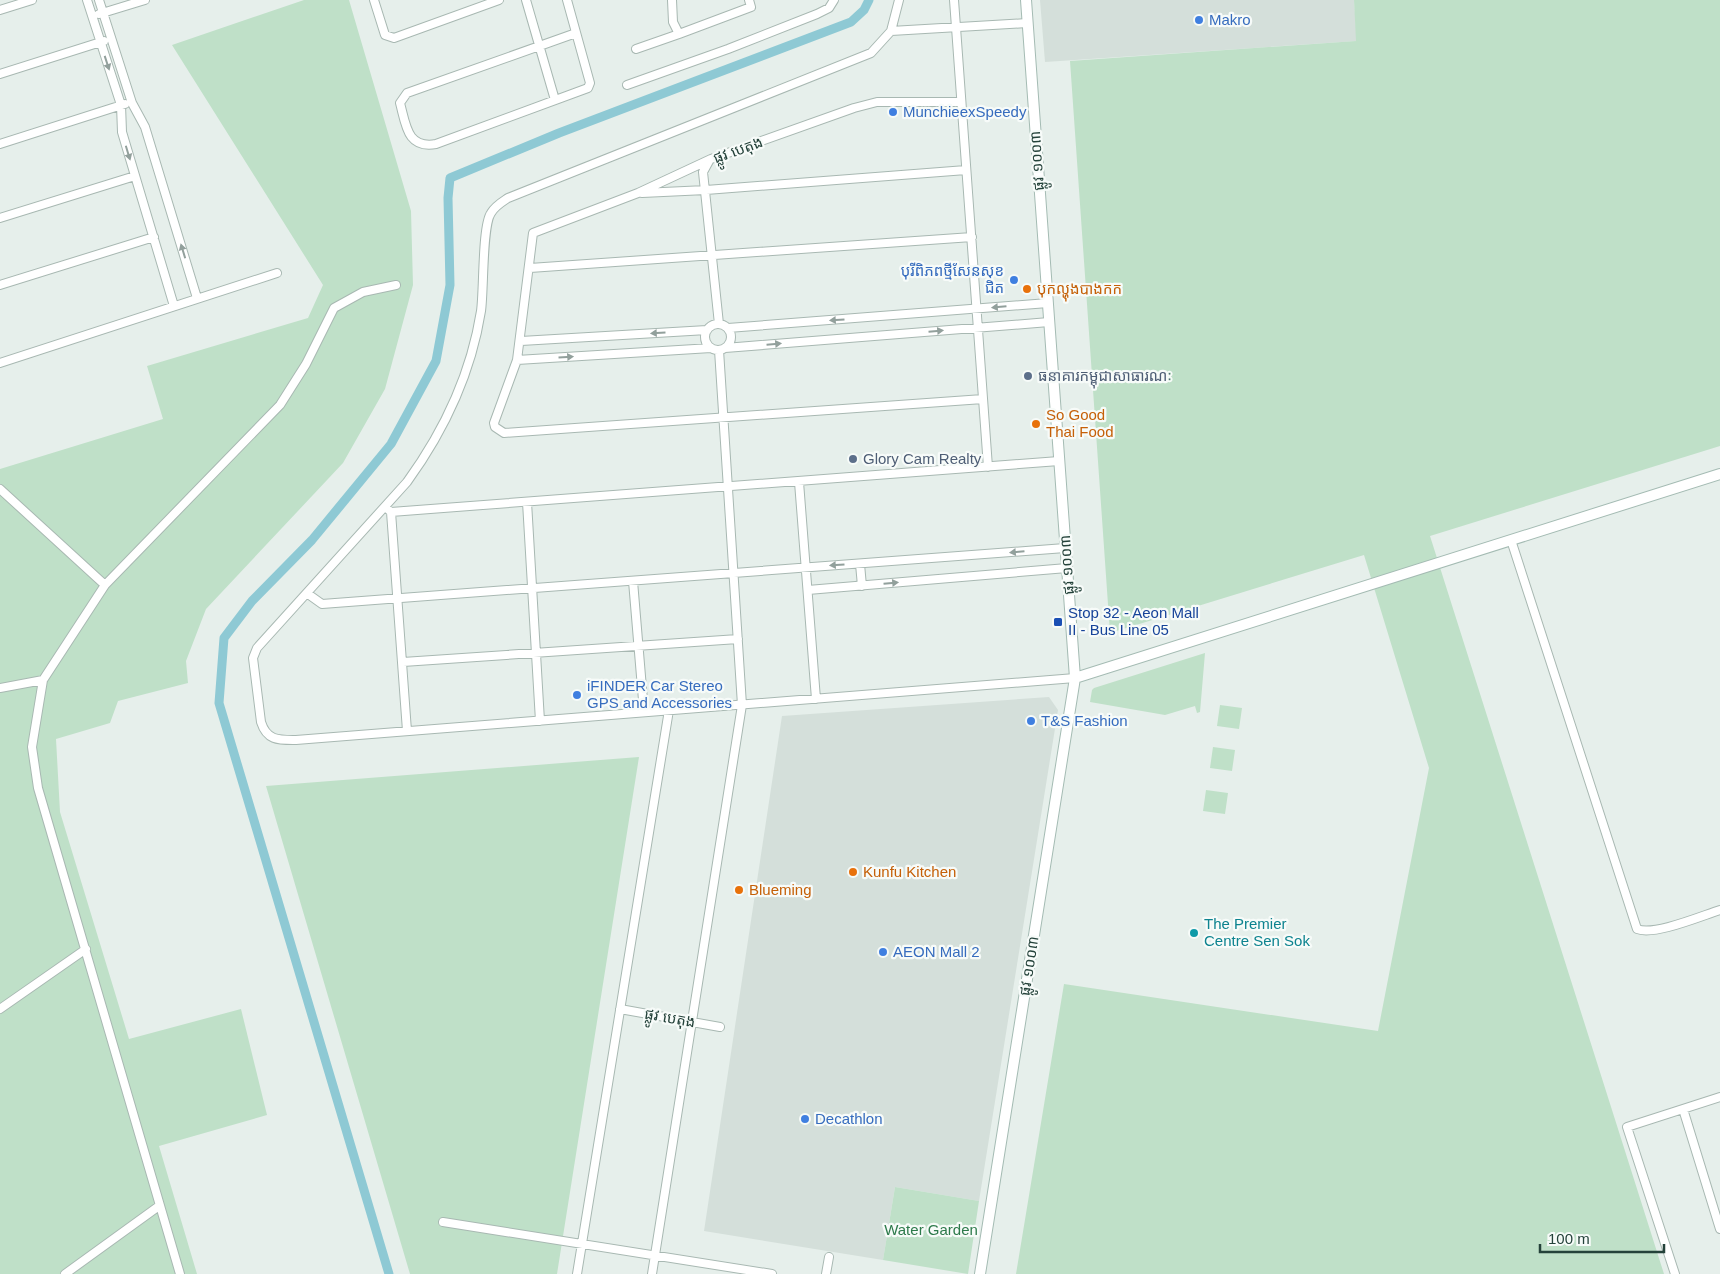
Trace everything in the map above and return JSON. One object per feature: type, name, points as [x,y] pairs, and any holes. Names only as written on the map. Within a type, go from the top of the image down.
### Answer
[{"type":"main road","name":"ផ្លូវ ១០០៣","points":[[980,1274],[1075,678],[1026,0]]},
{"type":"main road","points":[[1075,678],[1720,474]]},
{"type":"street","points":[[0,10],[32,0]]},
{"type":"street","points":[[87,0],[120,106],[122,132],[174,306]]},
{"type":"street","points":[[99,0],[132,103],[145,127],[197,298]]},
{"type":"street","points":[[92,16],[145,0]]},
{"type":"street","points":[[374,0],[385,35],[394,38],[499,0]]},
{"type":"street","points":[[526,0],[555,100]]},
{"type":"street","points":[[567,0],[576,33],[589,86],[431,145],[414,142],[410,137],[400,103],[407,93],[576,33]]},
{"type":"street","points":[[672,0],[674,22],[679,34]]},
{"type":"street","points":[[636,49],[751,7],[749,0]]},
{"type":"street","points":[[627,85],[728,49],[817,14],[829,8],[834,0]]},
{"type":"street","points":[[900,0],[891,31],[878,47],[854,61],[508,198],[491,211],[486,226],[481,310],[464,376],[446,420],[427,455],[388,510],[257,648],[253,658],[264,731],[277,740],[1075,678]]},
{"type":"street","points":[[954,0],[988,467]]},
{"type":"street","points":[[891,31],[1027,23]]},
{"type":"street","points":[[0,74],[111,39]]},
{"type":"street","name":"ផ្លូវ បេតុង","points":[[530,268],[533,233],[638,193],[711,159],[877,102],[961,102]]},
{"type":"street","points":[[0,144],[132,103]]},
{"type":"street","points":[[711,159],[702,172],[706,190],[719,324]]},
{"type":"street","points":[[638,193],[706,190],[966,170]]},
{"type":"street","points":[[0,218],[135,176]]},
{"type":"street","points":[[0,285],[154,237]]},
{"type":"street","points":[[972,237],[712,257],[530,268],[517,360],[495,418],[495,427],[504,433],[983,399]]},
{"type":"street","points":[[0,363],[197,298],[277,274]]},
{"type":"street","points":[[180,1274],[38,788],[32,747],[43,680],[105,585],[280,405],[306,364],[334,308],[363,292],[396,285]]},
{"type":"street","points":[[521,341],[707,330],[713,325],[719,324],[728,328],[1048,303]]},
{"type":"street","points":[[517,360],[711,348],[722,349],[1049,322]]},
{"type":"street","points":[[652,1274],[742,705],[724,416],[722,349],[731,338],[728,328]]},
{"type":"street","points":[[707,330],[706,342],[711,348]]},
{"type":"street","points":[[388,510],[527,502],[1059,461]]},
{"type":"street","points":[[798,482],[816,699]]},
{"type":"street","points":[[0,489],[105,585]]},
{"type":"street","points":[[527,502],[540,721]]},
{"type":"street","points":[[388,510],[398,599],[407,731]]},
{"type":"street","points":[[1510,540],[1637,929],[1644,932],[1656,930],[1720,910]]},
{"type":"street","points":[[308,594],[322,604],[1065,548]]},
{"type":"street","points":[[860,564],[862,586]]},
{"type":"street","points":[[808,590],[1067,568]]},
{"type":"street","points":[[634,581],[644,712]]},
{"type":"street","points":[[402,662],[738,639]]},
{"type":"street","points":[[0,688],[43,680]]},
{"type":"street","points":[[576,1274],[670,710]]},
{"type":"street","points":[[0,1010],[86,949]]},
{"type":"street","name":"ផ្លូវ បេតុង","points":[[620,1009],[720,1027]]},
{"type":"street","points":[[1675,1274],[1627,1127],[1720,1097]]},
{"type":"street","points":[[1683,1109],[1720,1229]]},
{"type":"street","points":[[66,1274],[159,1206]]},
{"type":"street","points":[[443,1222],[772,1274]]},
{"type":"street","points":[[826,1274],[829,1257]]},
{"type":"shaded area","name":"Makro","points":[[1040,0],[1354,0],[1357,41],[1045,62]]},
{"type":"shaded area","name":"AEON Mall 2","points":[[1049,697],[1058,710],[979,1201],[895,1187],[883,1260],[704,1231],[782,716]]},
{"type":"green space","points":[[304,0],[349,0],[411,211],[413,285],[385,389],[343,463],[206,609],[186,661],[188,683],[118,701],[110,723],[56,739],[60,812],[129,1039],[241,1009],[267,1115],[159,1146],[197,1274],[0,1274],[0,469],[163,419],[147,366],[308,318],[323,285],[172,45]]},
{"type":"green space","points":[[1354,0],[1720,0],[1720,446],[1430,536],[1664,1274],[1016,1274],[1064,984],[1378,1031],[1429,768],[1364,555],[1110,633],[1070,61],[1356,41]]},
{"type":"green space","points":[[1205,653],[1200,712],[1197,713],[1195,706],[1165,715],[1090,702],[1094,688]]},
{"type":"green space","points":[[1220,705],[1242,708],[1239,729],[1217,726]]},
{"type":"green space","points":[[1213,747],[1235,750],[1232,771],[1210,768]]},
{"type":"green space","points":[[639,757],[557,1274],[410,1274],[266,786]]},
{"type":"green space","points":[[1206,790],[1228,793],[1225,814],[1203,811]]},
{"type":"green space","name":"Water Garden","points":[[895,1187],[979,1201],[968,1274],[883,1260]]},
{"type":"waterway","points":[[389,1274],[219,703],[224,638],[252,601],[312,540],[391,444],[436,361],[450,285],[448,198],[450,178],[559,133],[851,22],[864,10],[869,0]]},
{"type":"place","name":"Makro","points":[[1199,20]]},
{"type":"place","name":"MunchieexSpeedy","points":[[893,112]]},
{"type":"place","name":"បុរីពិភពថ្មីសែនសុខ ជិត","points":[[1014,280]]},
{"type":"place","name":"បុកល្ហុងបាងកក","points":[[1027,289]]},
{"type":"place","name":"ធនាគារកម្ពុជាសាធារណៈ","points":[[1028,376]]},
{"type":"place","name":"So Good Thai Food","points":[[1036,424]]},
{"type":"place","name":"Glory Cam Realty","points":[[853,459]]},
{"type":"place","name":"Stop 32 - Aeon Mall II - Bus Line 05","points":[[1058,622]]},
{"type":"place","name":"iFINDER Car Stereo GPS and Accessories","points":[[577,695]]},
{"type":"place","name":"T&S Fashion","points":[[1031,721]]},
{"type":"place","name":"Kunfu Kitchen","points":[[853,872]]},
{"type":"place","name":"Blueming","points":[[739,890]]},
{"type":"place","name":"The Premier Centre Sen Sok","points":[[1194,933]]},
{"type":"place","name":"AEON Mall 2","points":[[883,952]]},
{"type":"place","name":"Decathlon","points":[[805,1119]]}]
